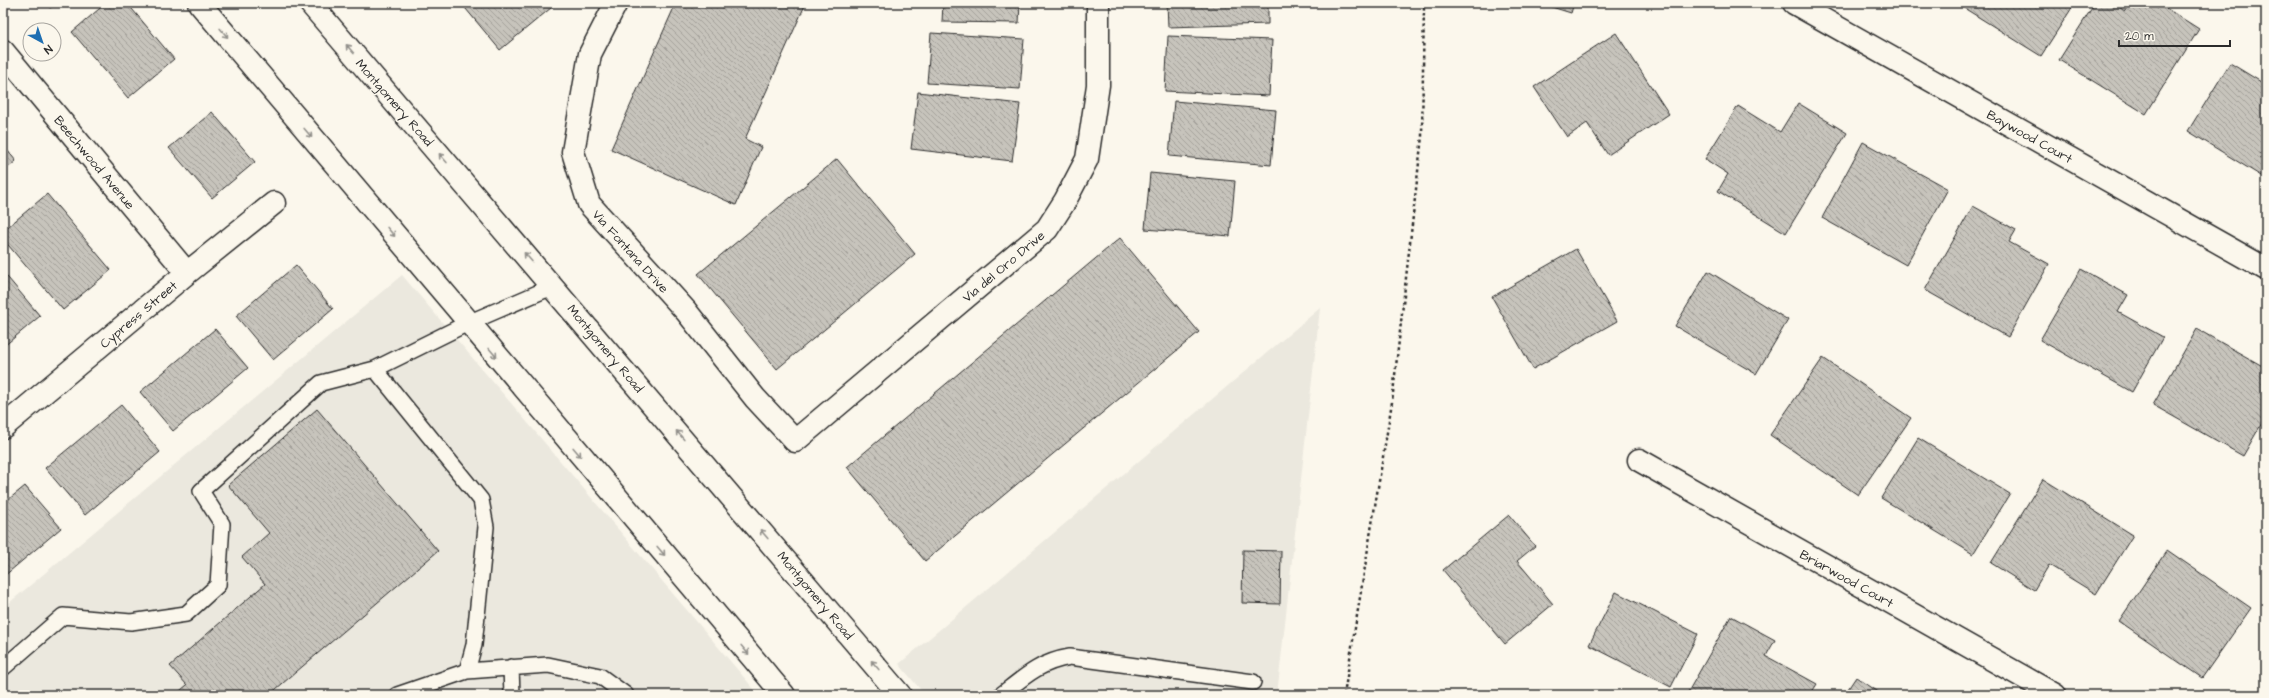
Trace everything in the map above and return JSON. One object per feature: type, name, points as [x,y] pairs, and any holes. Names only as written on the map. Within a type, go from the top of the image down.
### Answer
[{"type":"street","points":[[199,3],[784,695]]},
{"type":"street","name":"Montgomery Road","points":[[310,3],[554,286],[900,695]]},
{"type":"street","name":"Via Fontana Drive","points":[[616,3],[590,54],[573,152],[589,204],[686,311],[755,398],[795,440]]},
{"type":"street","name":"Via del Oro Drive","points":[[795,440],[1047,229],[1065,201],[1087,159],[1098,85],[1098,3]]},
{"type":"street","name":"Baywood Court","points":[[1794,3],[2266,270]]},
{"type":"street","name":"Beechwood Avenue","points":[[3,52],[187,273]]},
{"type":"street","name":"Cypress Street","points":[[3,427],[187,273],[274,203]]},
{"type":"street","name":"Briarwood Court","points":[[1639,460],[2055,695]]},
{"type":"lane","points":[[3,668],[63,616],[131,622],[186,614],[218,585],[222,524],[201,491],[321,383],[375,369],[468,323],[554,286]]},
{"type":"lane","points":[[375,369],[482,500],[486,527],[474,646],[467,671]]},
{"type":"lane","points":[[1001,695],[1033,669],[1052,660],[1070,657],[1253,682]]},
{"type":"lane","points":[[397,695],[467,671],[548,665],[600,676],[626,695]]},
{"type":"lane","points":[[511,667],[512,695]]},
{"type":"path","points":[[1344,695],[1392,402],[1422,136],[1424,3]]},
{"type":"shaded area","points":[[402,275],[759,695],[3,695],[3,608]]},
{"type":"shaded area","points":[[1320,308],[1277,695],[925,695],[899,664]]},
{"type":"building","points":[[46,3],[57,3],[50,8]]},
{"type":"building","points":[[106,3],[127,3],[174,59],[128,98],[72,32]]},
{"type":"building","points":[[461,3],[557,3],[500,50]]},
{"type":"building","points":[[676,3],[806,3],[745,139],[761,147],[736,205],[611,149]]},
{"type":"building","points":[[943,3],[1020,3],[1019,23],[942,22]]},
{"type":"building","points":[[1167,3],[1268,3],[1268,24],[1168,27]]},
{"type":"building","points":[[1539,3],[1574,3],[1571,13]]},
{"type":"building","points":[[1956,3],[2075,3],[2041,56]]},
{"type":"building","points":[[2095,3],[2113,3],[2125,11],[2130,3],[2158,3],[2199,29],[2146,114],[2059,60]]},
{"type":"building","points":[[931,33],[1024,39],[1020,89],[927,83]]},
{"type":"building","points":[[1616,33],[1669,114],[1608,155],[1587,123],[1567,137],[1534,87]]},
{"type":"building","points":[[1168,36],[1272,40],[1269,96],[1165,91]]},
{"type":"building","points":[[2230,63],[2266,85],[2266,179],[2188,131]]},
{"type":"building","points":[[918,92],[1020,104],[1012,161],[911,149]]},
{"type":"building","points":[[1174,101],[1276,110],[1271,165],[1169,156]]},
{"type":"building","points":[[1798,103],[1847,133],[1786,233],[1718,191],[1728,174],[1705,159],[1738,106],[1780,132]]},
{"type":"building","points":[[212,112],[255,162],[212,198],[169,148]]},
{"type":"building","points":[[1863,142],[1948,189],[1906,265],[1822,218]]},
{"type":"building","points":[[3,145],[16,161],[3,172]]},
{"type":"building","points":[[837,159],[915,254],[777,369],[698,274]]},
{"type":"building","points":[[1150,173],[1235,181],[1230,236],[1145,229]]},
{"type":"building","points":[[47,194],[111,270],[63,310],[3,239],[3,231]]},
{"type":"building","points":[[1973,206],[2016,230],[2009,242],[2049,264],[2008,337],[1925,290]]},
{"type":"building","points":[[1120,238],[1199,332],[925,561],[847,467]]},
{"type":"building","points":[[1576,249],[1617,321],[1533,369],[1492,297]]},
{"type":"building","points":[[296,265],[333,309],[273,360],[236,316]]},
{"type":"building","points":[[2081,269],[2128,295],[2118,312],[2163,337],[2132,392],[2040,340]]},
{"type":"building","points":[[1708,271],[1788,320],[1756,374],[1675,326]]},
{"type":"building","points":[[3,272],[40,316],[3,347]]},
{"type":"building","points":[[215,329],[248,368],[173,431],[140,392]]},
{"type":"building","points":[[2197,329],[2266,368],[2266,416],[2243,456],[2153,405]]},
{"type":"building","points":[[1823,358],[1911,418],[1858,495],[1770,435]]},
{"type":"building","points":[[121,405],[160,452],[85,515],[45,468]]},
{"type":"building","points":[[317,409],[438,551],[269,695],[175,695],[187,685],[170,666],[265,584],[242,557],[269,533],[228,485]]},
{"type":"building","points":[[1918,438],[2010,494],[1973,554],[1881,498]]},
{"type":"building","points":[[2043,479],[2133,535],[2096,594],[2049,565],[2034,590],[1991,563]]},
{"type":"building","points":[[25,486],[61,528],[3,577],[3,504]]},
{"type":"building","points":[[1509,515],[1535,546],[1517,561],[1553,604],[1505,644],[1443,570]]},
{"type":"building","points":[[1243,550],[1281,551],[1280,604],[1242,603]]},
{"type":"building","points":[[2167,550],[2251,608],[2202,678],[2119,621]]},
{"type":"building","points":[[1616,592],[1698,634],[1671,687],[1589,645]]},
{"type":"building","points":[[1731,616],[1775,640],[1766,656],[1817,684],[1810,695],[1695,695],[1688,692]]},
{"type":"building","points":[[1856,677],[1883,695],[1844,695]]}]
